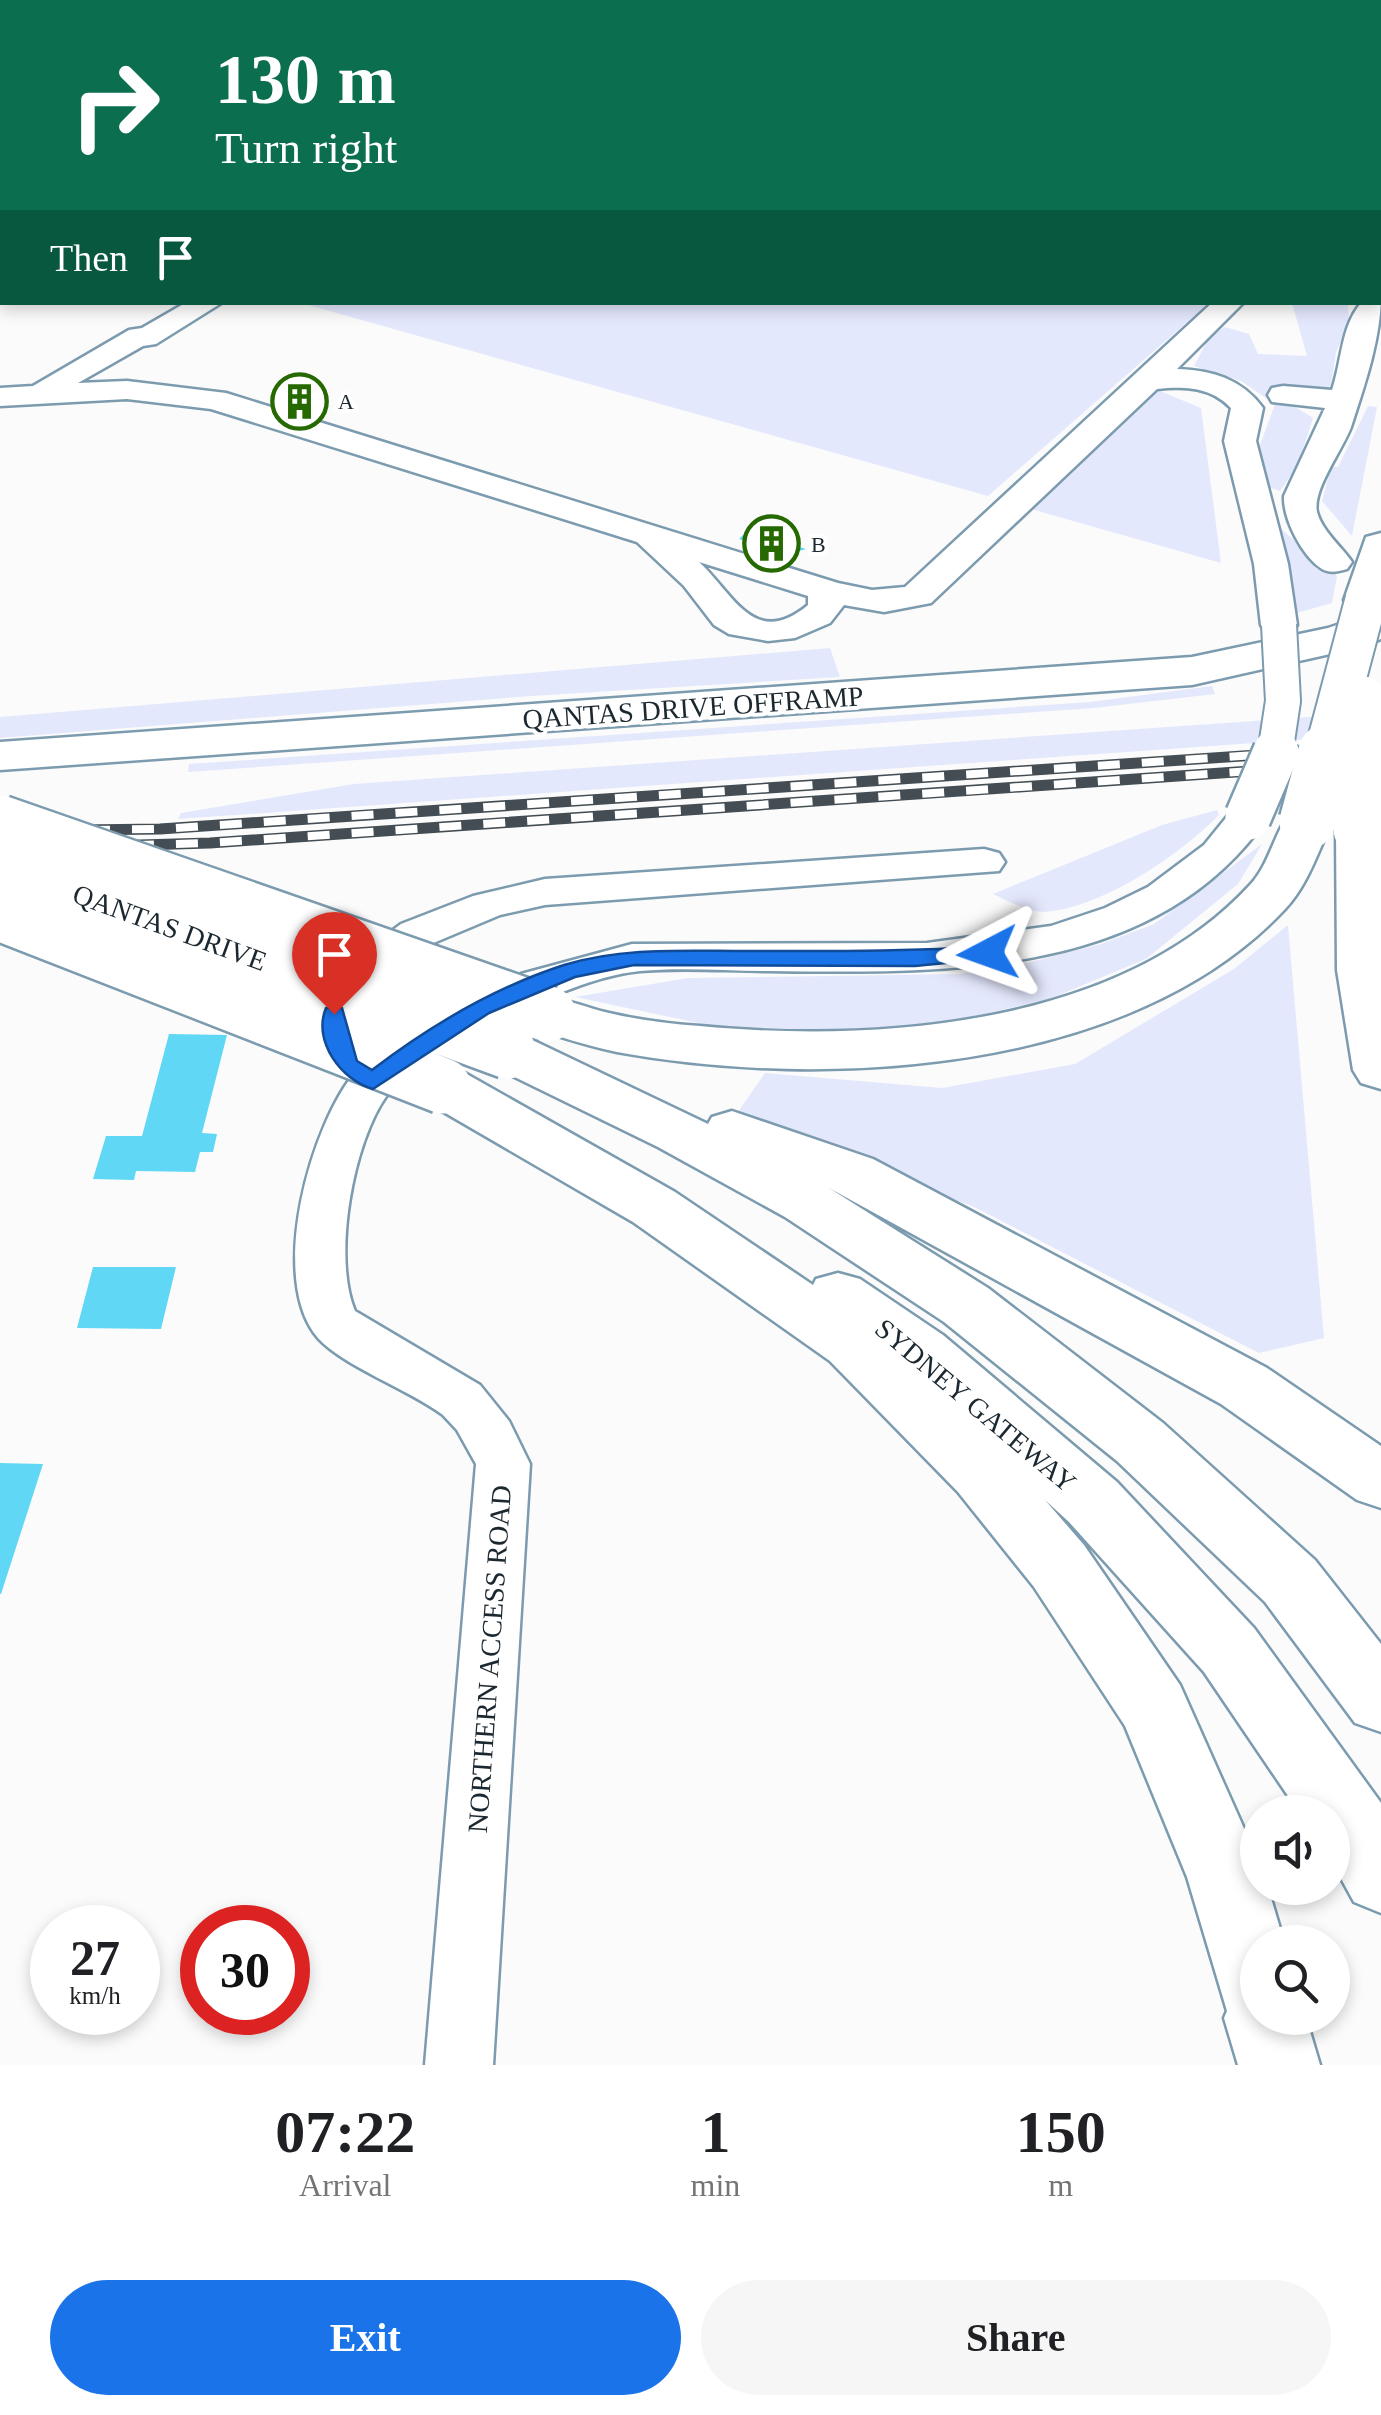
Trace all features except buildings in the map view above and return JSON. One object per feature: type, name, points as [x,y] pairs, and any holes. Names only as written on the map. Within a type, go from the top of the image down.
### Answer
[{"type":"highway","points":[[1381,546],[1373,612],[1361,830],[1364,970],[1381,1070]]},
{"type":"highway","points":[[528,1032],[619,1034],[710,1046],[807,1049],[936,1044],[1050,1021],[1148,986],[1222,940],[1270,894],[1306,822],[1373,612]]},
{"type":"highway","name":"QANTAS DRIVE OFFRAMP","points":[[0,756],[1192,672],[1341,638],[1373,612]]},
{"type":"highway","points":[[0,823],[528,1032],[852,1174],[1244,1386],[1381,1481]]},
{"type":"highway","name":"QANTAS DRIVE","points":[[0,864],[528,1032]]},
{"type":"highway","name":"QANTAS DRIVE","points":[[0,914],[443,1086]]},
{"type":"highway","points":[[528,1032],[678,1134],[806,1202],[966,1305],[1140,1442],[1290,1581],[1381,1700]]},
{"type":"highway","points":[[443,1086],[654,1207],[852,1344],[982,1473],[1059,1566],[1154,1708],[1226,1876],[1240,1925]]},
{"type":"highway","name":"SYDNEY GATEWAY","points":[[443,1086],[638,1175],[815,1280],[921,1352],[1094,1502],[1229,1650],[1362,1840],[1381,1876]]},
{"type":"highway","points":[[1271,2035],[1279,2065]]},
{"type":"street","points":[[46,394],[205,305]]},
{"type":"street","points":[[641,530],[690,573],[722,612],[738,624],[779,629],[804,624],[824,602],[906,600],[918,595],[1227,305]]},
{"type":"street","points":[[1336,562],[1311,533],[1300,511],[1301,496],[1344,401],[1357,361],[1363,319],[1377,305]]},
{"type":"street","name":"NORTHERN ACCESS ROAD","points":[[459,2065],[504,1464],[488,1428],[462,1396],[371,1347],[334,1322],[324,1286],[326,1189],[342,1136],[373,1082],[426,1040],[481,1007],[570,971],[634,958],[915,958],[988,953],[1059,940],[1128,916],[1172,892],[1233,841],[1275,762],[1284,725],[1285,681],[1271,564],[1240,440],[1248,416],[1244,401],[1221,386],[1169,378],[1146,382]]},
{"type":"street","points":[[0,397],[127,390],[215,400],[641,530],[824,602],[878,632]]},
{"type":"street","points":[[1283,396],[1344,401]]},
{"type":"street","points":[[373,1082],[348,1066],[336,1035],[334,1014],[352,982],[416,934],[488,904],[545,892],[984,862]]},
{"type":"shaded area","points":[[308,305],[1207,305],[988,496]]},
{"type":"shaded area","points":[[1293,305],[1348,305],[1349,324],[1336,352],[1331,386],[1282,399],[1313,418],[1298,465],[1280,491],[1266,486],[1260,445],[1275,404],[1241,381],[1194,366],[1209,337],[1225,327],[1249,334],[1258,354],[1307,356]]},
{"type":"shaded area","points":[[1155,389],[1201,408],[1221,563],[1031,509]]},
{"type":"shaded area","points":[[1368,406],[1377,407],[1352,536],[1322,501],[1331,467],[1338,467]]},
{"type":"shaded area","points":[[1275,528],[1280,528],[1337,576],[1332,603],[1293,614]]},
{"type":"shaded area","points":[[830,648],[840,677],[531,696],[0,738],[0,717]]},
{"type":"shaded area","points":[[1212,686],[1215,694],[1094,708],[188,772],[189,764],[1090,702]]},
{"type":"shaded area","points":[[1381,712],[1381,734],[178,819],[181,813],[354,784]]},
{"type":"shaded area","points":[[1217,810],[1219,815],[1162,862],[1091,901],[1044,912],[993,894],[1162,825]]},
{"type":"shaded area","points":[[1262,844],[1238,884],[1146,959],[1047,1000],[933,1025],[820,1031],[703,1024],[575,997],[688,978],[959,974],[1019,965],[1101,944],[1154,924]]},
{"type":"shaded area","points":[[1288,925],[1324,1338],[1259,1353],[972,1206],[731,1122],[765,1073],[942,1088],[1075,1064],[1234,969]]},
{"type":"railway","points":[[0,831],[160,829],[1286,753],[1268,754]]},
{"type":"railway","points":[[0,849],[210,843],[1381,762]]},
{"type":"place","name":"A","points":[[299,401]]},
{"type":"place","name":"B","points":[[772,544]]},
{"type":"route","points":[[334,1014],[336,1035],[348,1066],[373,1082],[426,1040],[481,1007],[570,971],[634,958],[915,958],[988,953]]}]
